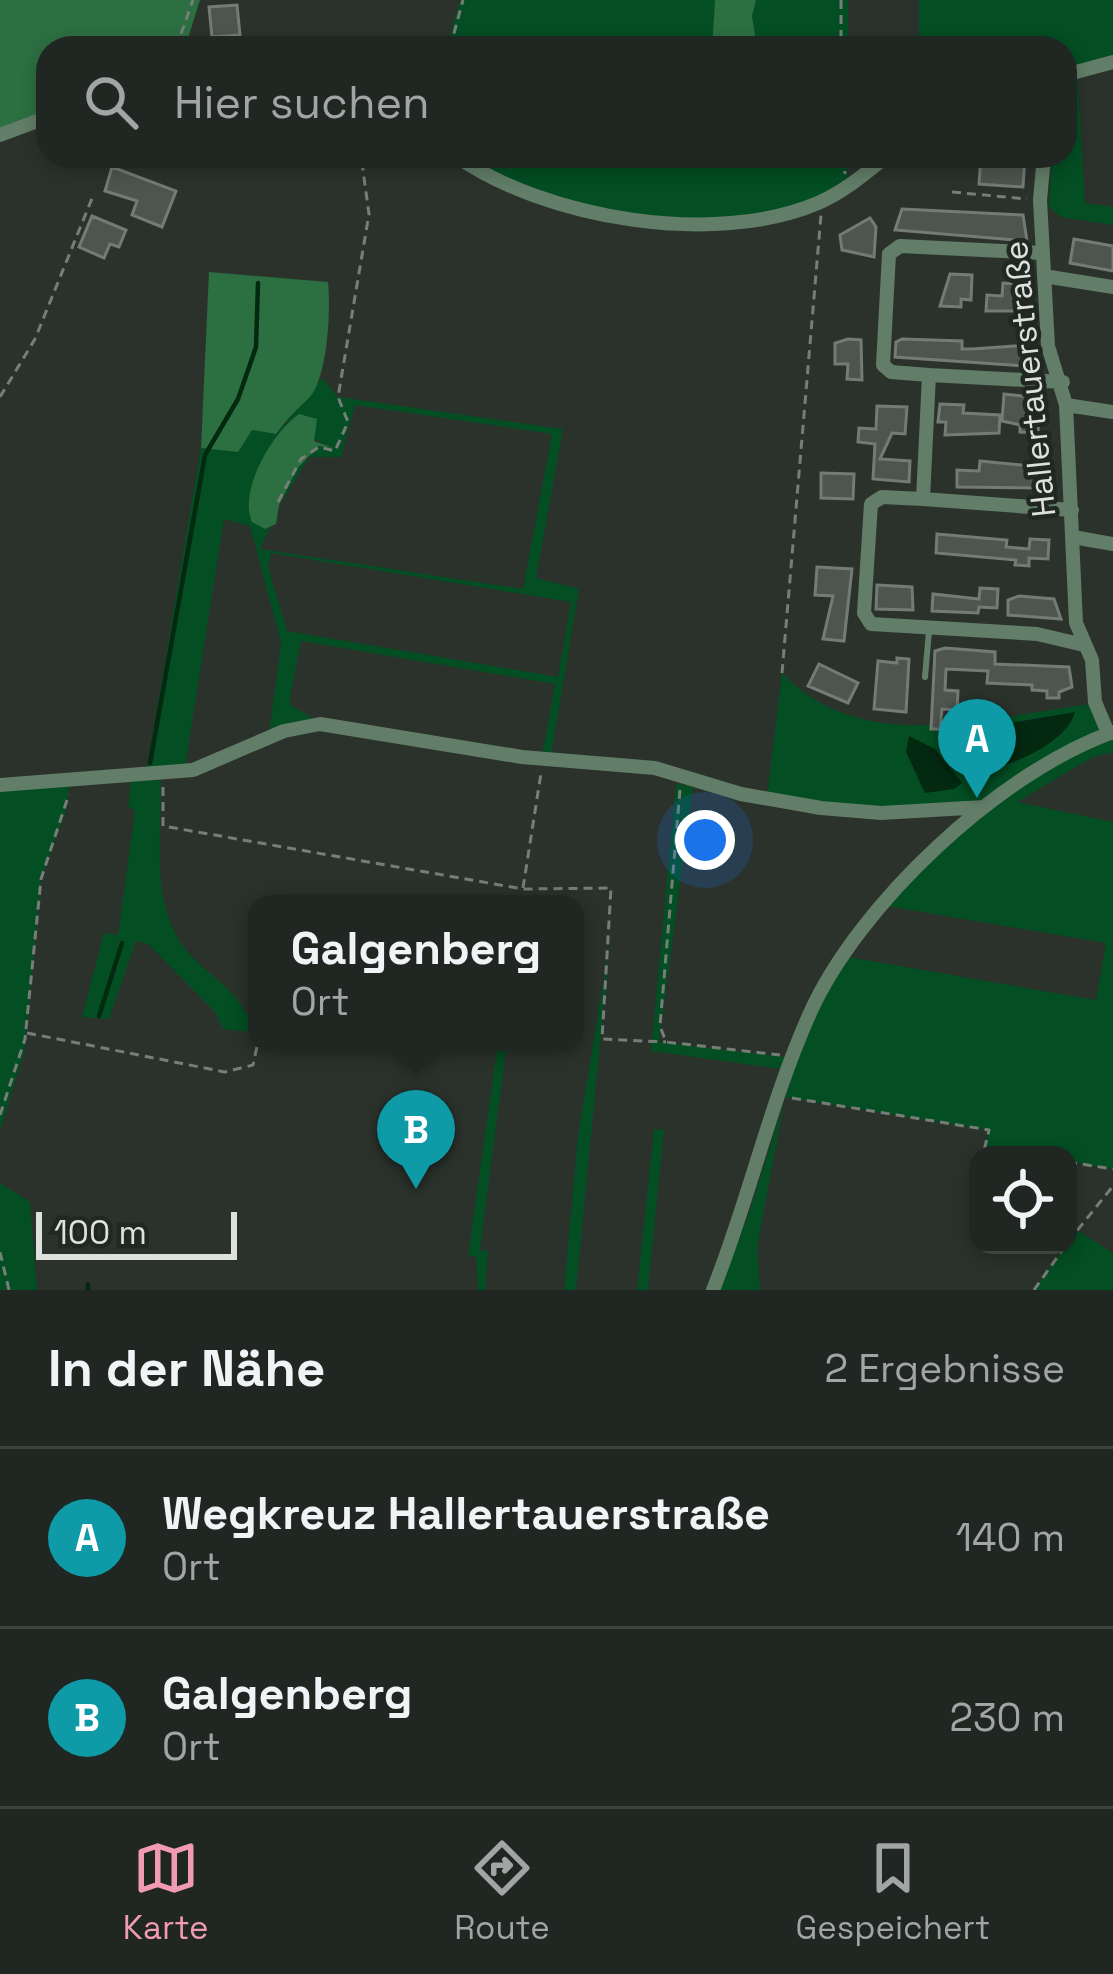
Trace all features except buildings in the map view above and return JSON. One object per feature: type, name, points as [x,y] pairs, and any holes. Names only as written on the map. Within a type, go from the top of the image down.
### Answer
[{"type":"street","points":[[1077,72],[1113,62]]},
{"type":"street","points":[[0,136],[36,122]]},
{"type":"street","points":[[479,168],[521,189],[660,223],[754,220],[822,201],[870,168]]},
{"type":"street","name":"Hallertauerstraße","points":[[1043,168],[1040,200],[1048,346],[1063,382],[1066,405],[1076,623],[1111,733]]},
{"type":"street","points":[[1043,253],[892,249],[887,262],[883,365],[891,372],[1063,382]]},
{"type":"street","points":[[1044,276],[1113,287]]},
{"type":"street","points":[[922,499],[929,375]]},
{"type":"street","points":[[1066,405],[1113,412]]},
{"type":"street","points":[[1072,510],[882,497],[871,504],[864,613],[871,624],[1036,634],[1084,645]]},
{"type":"street","points":[[1073,537],[1113,544]]},
{"type":"street","points":[[0,785],[162,775],[211,764],[284,731],[320,724],[543,760],[682,773],[741,794],[839,810],[912,813],[984,807]]},
{"type":"street","points":[[713,1290],[794,1057],[826,980],[871,919],[984,807],[1111,733]]},
{"type":"lane","points":[[925,677],[929,628]]},
{"type":"path","points":[[180,36],[194,0]]},
{"type":"path","points":[[453,36],[463,0]]},
{"type":"path","points":[[841,0],[842,36]]},
{"type":"path","points":[[278,502],[301,459],[319,447],[335,452],[348,422],[338,397],[369,214],[363,168]]},
{"type":"path","points":[[952,192],[1040,200]]},
{"type":"path","points":[[0,398],[35,339],[93,196]]},
{"type":"path","points":[[782,673],[822,201]]},
{"type":"path","points":[[523,889],[543,760]]},
{"type":"path","points":[[666,1042],[660,1026],[682,773]]},
{"type":"path","points":[[162,775],[164,826],[523,889],[611,888],[602,1039],[794,1057]]},
{"type":"path","points":[[0,1115],[25,1033],[40,879],[66,811],[69,781]]},
{"type":"path","points":[[25,1033],[225,1072],[253,1066],[256,1051]]},
{"type":"path","points":[[780,1096],[988,1130],[985,1146]]},
{"type":"path","points":[[1077,1163],[1113,1169]]},
{"type":"path","points":[[1077,1231],[1113,1186]]},
{"type":"path","points":[[0,1252],[9,1290]]},
{"type":"path","points":[[1034,1290],[1060,1254]]},
{"type":"shaded area","points":[[0,0],[200,0],[189,36],[36,36],[36,118],[0,132]]},
{"type":"shaded area","points":[[460,0],[715,0],[713,36],[450,36]]},
{"type":"shaded area","points":[[715,0],[756,0],[752,16],[755,36],[713,36]]},
{"type":"shaded area","points":[[756,0],[848,0],[848,36],[755,36],[752,16]]},
{"type":"shaded area","points":[[919,0],[1113,0],[1113,55],[1077,65],[1077,36],[919,36]]},
{"type":"shaded area","points":[[1077,83],[1085,203],[1113,207],[1113,225],[1061,217],[1049,207],[1051,168],[1077,168]]},
{"type":"shaded area","points":[[487,168],[847,168],[847,181],[801,202],[753,215],[703,219],[603,209]]},
{"type":"shaded area","points":[[209,272],[328,282],[326,344],[314,391],[276,434],[252,430],[238,452],[201,448]]},
{"type":"shaded area","points":[[322,378],[338,397],[563,429],[536,578],[579,589],[551,756],[542,756],[555,684],[301,641],[289,704],[315,720],[269,734],[281,643],[250,526],[224,519],[185,767],[146,773],[201,448],[238,452],[252,429],[276,434]],"holes":[[[355,405],[552,434],[523,589],[260,549],[270,527],[265,529],[252,486],[287,422],[332,449],[318,446],[297,469],[279,507],[309,457],[341,457]],[[271,553],[571,602],[558,677],[287,631],[268,566]]]},
{"type":"shaded area","points":[[299,414],[317,419],[314,441],[333,448],[318,446],[297,469],[279,505],[276,524],[265,529],[252,522],[249,509],[254,479],[269,448]]},
{"type":"shaded area","points":[[782,673],[814,699],[850,716],[888,724],[969,722],[1090,704],[1100,732],[979,803],[898,809],[767,796]]},
{"type":"shaded area","points":[[1075,712],[1051,742],[1011,763],[986,769],[958,732]]},
{"type":"shaded area","points":[[909,736],[935,749],[962,783],[954,789],[925,793],[906,752]]},
{"type":"shaded area","points":[[1113,739],[1113,752],[1093,757],[1017,802],[1113,822],[1113,1169],[1077,1163],[1077,1146],[985,1146],[988,1130],[786,1097],[807,1029],[848,957],[1096,1000],[1106,943],[887,906],[991,809],[1050,769]]},
{"type":"shaded area","points":[[161,780],[160,870],[167,914],[188,952],[248,1013],[248,1031],[223,1029],[215,1012],[148,944],[136,941],[109,1019],[82,1017],[104,933],[118,935],[135,810],[128,807],[131,781]]},
{"type":"shaded area","points":[[676,784],[693,786],[659,1042],[785,1057],[781,1069],[651,1051]]},
{"type":"shaded area","points":[[69,785],[66,811],[41,879],[25,1050],[0,1131],[0,791]]},
{"type":"shaded area","points":[[610,942],[576,1290],[564,1290],[578,1135]]},
{"type":"shaded area","points":[[497,1051],[506,1051],[480,1250],[488,1251],[485,1290],[478,1290],[476,1257],[468,1255]]},
{"type":"shaded area","points":[[784,1101],[757,1248],[760,1290],[717,1290],[748,1216]]},
{"type":"shaded area","points":[[654,1129],[664,1130],[648,1290],[637,1290]]},
{"type":"shaded area","points":[[0,1183],[30,1202],[37,1290],[0,1290]]},
{"type":"shaded area","points":[[1077,1230],[1113,1253],[1113,1290],[1034,1290],[1060,1254],[1077,1254]]},
{"type":"waterway","points":[[150,763],[205,455],[238,399],[256,347],[258,283]]},
{"type":"waterway","points":[[99,1016],[122,943]]},
{"type":"waterway","points":[[88,1284],[88,1290]]},
{"type":"place","name":"Wegkreuz Hallertauerstraße","points":[[977,798]]},
{"type":"place","name":"Galgenberg","points":[[416,1189]]}]
